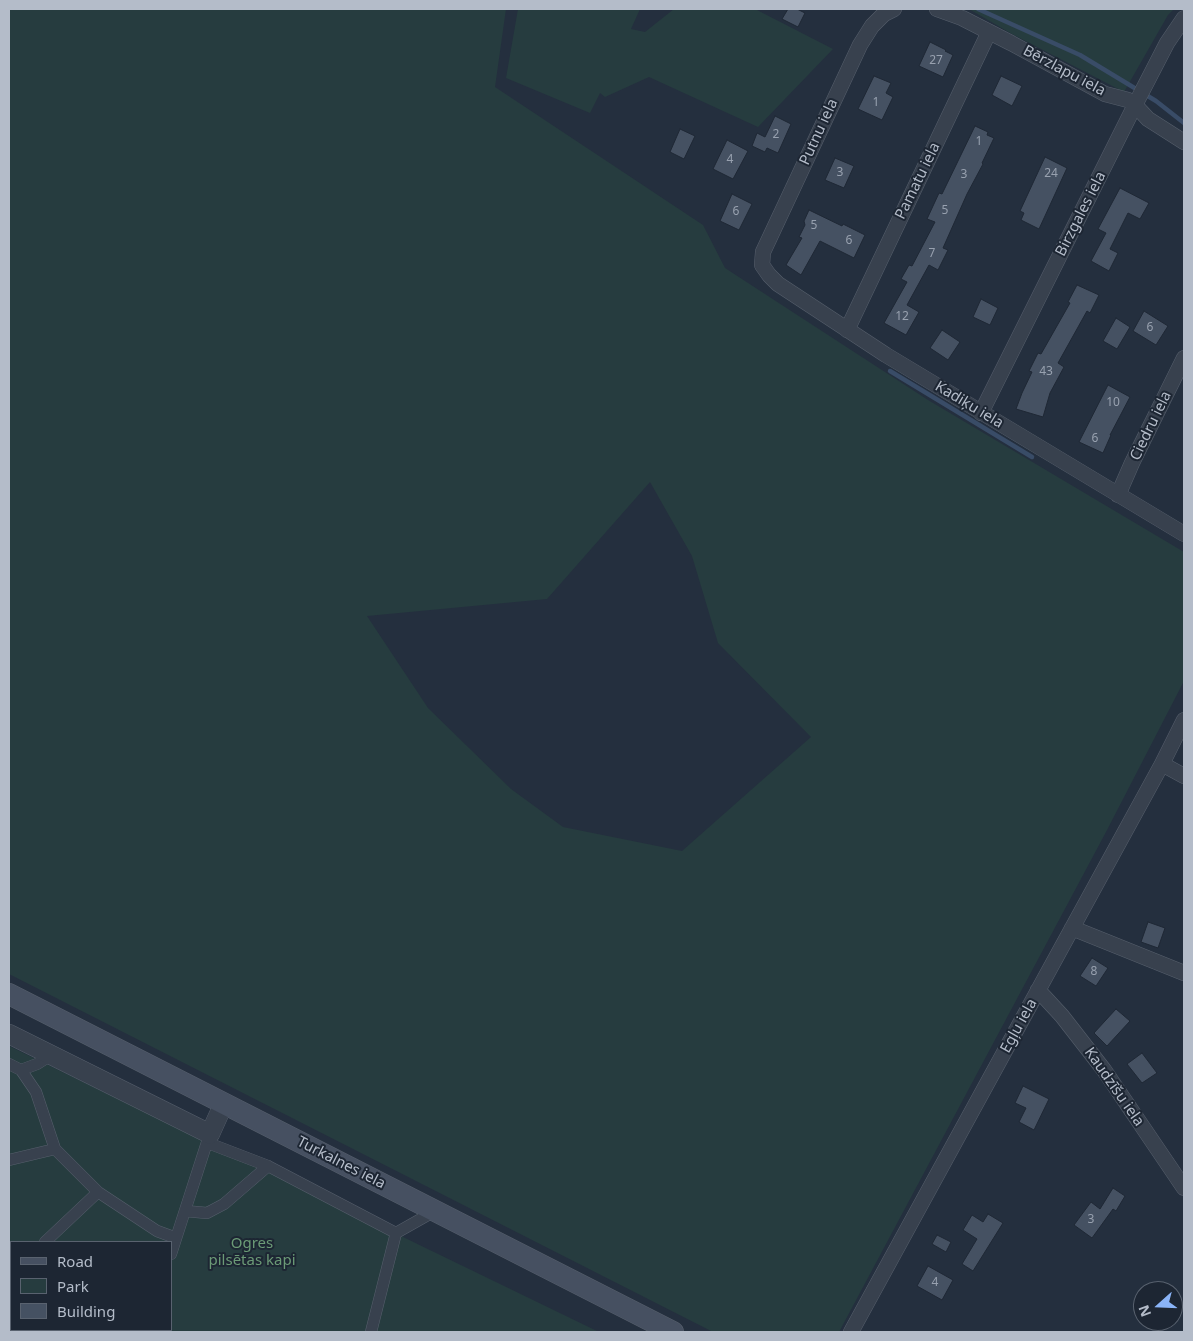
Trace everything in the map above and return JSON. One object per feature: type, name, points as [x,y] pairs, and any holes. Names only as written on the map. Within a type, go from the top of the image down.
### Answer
[{"type":"main road","name":"Turkalnes iela","points":[[9,994],[673,1332]]},
{"type":"street","name":"Putnu iela","points":[[762,266],[763,252],[860,45],[872,26],[884,14],[894,9]]},
{"type":"street","name":"Bērzlapu iela","points":[[937,9],[962,18],[990,32],[1105,94],[1128,100],[1148,118],[1184,142]]},
{"type":"street","name":"Birzgales iela","points":[[981,413],[1135,105],[1167,43],[1183,21]]},
{"type":"street","name":"Pamatu iela","points":[[847,330],[990,32]]},
{"type":"street","name":"Kadiķu iela","points":[[762,266],[778,284],[847,330],[981,413],[1184,534]]},
{"type":"street","name":"Ciedru iela","points":[[1118,495],[1184,358]]},
{"type":"street","name":"Egļu iela","points":[[851,1332],[1162,764],[1184,720]]},
{"type":"street","points":[[1162,764],[1184,776]]},
{"type":"street","points":[[1072,928],[1184,973]]},
{"type":"street","name":"Kaudzīšu iela","points":[[1038,990],[1062,1016],[1104,1070],[1184,1188]]},
{"type":"street","points":[[9,1034],[396,1233]]},
{"type":"street","points":[[20,1070],[37,1064],[51,1055]]},
{"type":"street","points":[[9,1064],[20,1070],[36,1092],[55,1149],[98,1192],[157,1231],[176,1238]]},
{"type":"street","points":[[172,1251],[209,1138],[224,1103]]},
{"type":"street","points":[[9,1160],[55,1149]]},
{"type":"street","points":[[185,1211],[207,1213],[224,1204],[268,1166]]},
{"type":"street","points":[[46,1241],[98,1192]]},
{"type":"street","points":[[396,1233],[435,1211]]},
{"type":"street","points":[[370,1332],[396,1233]]},
{"type":"green space","points":[[9,9],[506,9],[495,87],[703,225],[725,268],[928,400],[1184,552],[1184,681],[1106,832],[839,1332],[713,1332],[9,974]],"holes":[[[650,482],[692,556],[718,643],[811,737],[682,851],[563,827],[511,789],[428,708],[367,616],[547,599]]]},
{"type":"green space","points":[[518,9],[640,9],[631,29],[645,32],[674,9],[755,9],[833,49],[758,127],[649,77],[605,97],[600,93],[590,113],[506,78]]},
{"type":"green space","points":[[969,9],[1174,9],[1168,15],[1124,92],[1012,34]]},
{"type":"green space","name":"Ogres pilsētas kapi","points":[[9,1046],[599,1332],[9,1332]]},
{"type":"building","points":[[788,9],[797,9],[805,13],[798,27],[782,19]]},
{"type":"building","points":[[930,42],[953,55],[943,77],[919,66]]},
{"type":"building","points":[[874,76],[891,83],[886,93],[893,97],[882,120],[858,109]]},
{"type":"building","points":[[1001,76],[1022,86],[1012,106],[992,95]]},
{"type":"building","points":[[775,116],[791,124],[778,153],[767,148],[765,152],[752,146],[757,133],[765,137]]},
{"type":"building","points":[[975,126],[988,132],[987,135],[994,138],[943,248],[948,250],[938,270],[929,265],[907,305],[919,312],[906,335],[884,323],[907,282],[901,279],[909,265],[912,266],[935,222],[927,219],[939,193],[942,194]]},
{"type":"building","points":[[680,129],[695,136],[684,159],[670,152]]},
{"type":"building","points":[[727,140],[748,151],[733,179],[713,169]]},
{"type":"building","points":[[1045,157],[1067,168],[1039,229],[1021,220],[1024,213],[1020,211]]},
{"type":"building","points":[[835,158],[854,166],[844,188],[825,180]]},
{"type":"building","points":[[1120,188],[1149,203],[1140,219],[1128,213],[1110,249],[1118,253],[1109,271],[1091,261],[1106,233],[1098,229]]},
{"type":"building","points":[[732,194],[752,204],[739,230],[720,221]]},
{"type":"building","points":[[809,210],[865,235],[854,258],[820,241],[801,275],[786,265],[802,238],[799,237]]},
{"type":"building","points":[[1077,285],[1099,295],[1090,313],[1087,311],[1058,363],[1064,367],[1050,393],[1043,417],[1016,409],[1032,372],[1029,371],[1038,353],[1041,354],[1070,303],[1068,302]]},
{"type":"building","points":[[981,299],[998,308],[990,325],[973,317]]},
{"type":"building","points":[[1144,311],[1168,326],[1156,345],[1133,331]]},
{"type":"building","points":[[1116,318],[1130,327],[1117,349],[1103,341]]},
{"type":"building","points":[[942,330],[960,342],[948,360],[930,348]]},
{"type":"building","points":[[1108,385],[1130,397],[1110,435],[1103,453],[1079,442]]},
{"type":"building","points":[[1148,922],[1165,928],[1158,948],[1141,942]]},
{"type":"building","points":[[1092,958],[1108,968],[1096,986],[1080,976]]},
{"type":"building","points":[[1116,1009],[1130,1021],[1107,1046],[1094,1033]]},
{"type":"building","points":[[1142,1053],[1157,1073],[1142,1083],[1127,1064]]},
{"type":"building","points":[[1023,1086],[1049,1099],[1034,1130],[1019,1122],[1026,1108],[1015,1103]]},
{"type":"building","points":[[1113,1188],[1125,1196],[1116,1211],[1113,1209],[1092,1238],[1074,1225],[1091,1202],[1100,1209]]},
{"type":"building","points":[[988,1214],[1003,1223],[973,1271],[962,1264],[977,1239],[963,1230],[972,1215],[983,1222]]},
{"type":"building","points":[[937,1235],[951,1242],[946,1252],[932,1244]]},
{"type":"building","points":[[928,1266],[953,1280],[942,1300],[917,1286]]},
{"type":"waterway","points":[[978,9],[1080,55],[1156,101],[1184,123]]},
{"type":"waterway","points":[[890,371],[1032,457]]}]
